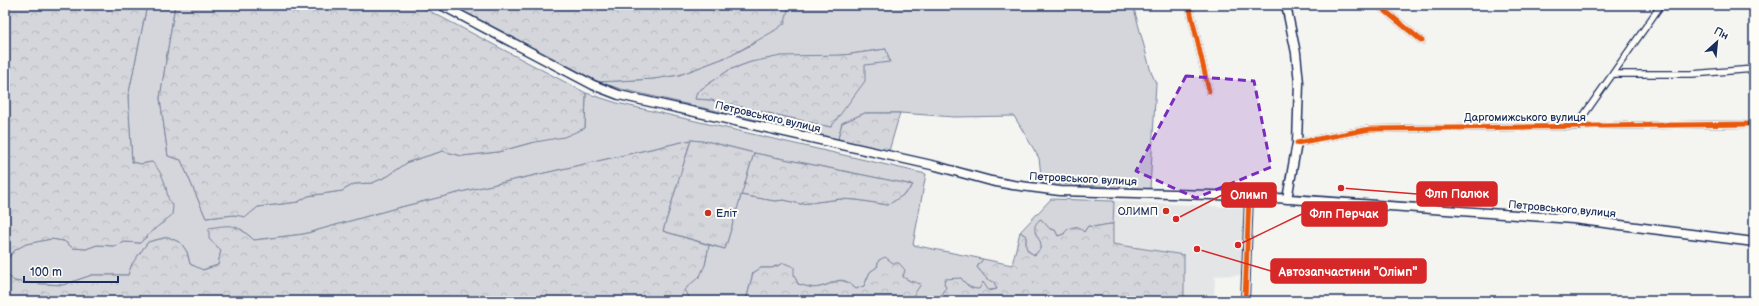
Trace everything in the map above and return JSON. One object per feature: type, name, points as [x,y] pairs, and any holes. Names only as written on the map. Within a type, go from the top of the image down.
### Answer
[{"type":"main road","name":"Петровського вулиця","points":[[441,5],[593,85],[620,95],[936,166],[991,181],[1013,185],[1060,190],[1249,196],[1573,219],[1754,242]]},
{"type":"main road","points":[[1286,5],[1296,53],[1299,83],[1297,144],[1287,199]]},
{"type":"street","points":[[1189,5],[1209,91]]},
{"type":"street","points":[[1378,5],[1422,41]]},
{"type":"street","points":[[1578,126],[1579,122],[1661,5]]},
{"type":"street","points":[[1613,74],[1692,74],[1754,69]]},
{"type":"street","name":"Даргомижського вулиця","points":[[1297,144],[1370,129],[1754,124]]},
{"type":"street","points":[[1245,301],[1249,196]]},
{"type":"highlighted area","points":[[1186,76],[1254,81],[1271,167],[1196,198],[1136,171]]},
{"type":"shaded area","points":[[1114,201],[1248,208],[1245,275],[1215,276],[1214,297],[1184,296],[1184,255],[1113,244]]},
{"type":"green space","points":[[5,5],[147,5],[128,97],[132,162],[141,164],[152,162],[163,177],[169,199],[173,206],[172,215],[140,243],[125,242],[114,246],[97,245],[86,249],[73,248],[64,241],[51,239],[26,244],[15,250],[7,259],[5,259]]},
{"type":"green space","points":[[147,5],[175,5],[160,98],[168,156],[181,160],[206,218],[234,215],[246,216],[258,207],[298,202],[308,196],[342,191],[354,184],[372,183],[388,176],[408,162],[443,151],[462,156],[498,152],[585,128],[586,93],[617,103],[926,174],[913,245],[983,259],[977,267],[987,279],[994,281],[997,289],[977,290],[965,283],[961,278],[946,288],[940,298],[941,301],[905,301],[911,299],[910,281],[903,277],[893,263],[879,260],[877,267],[870,272],[864,286],[856,289],[851,284],[842,280],[838,280],[817,288],[798,284],[794,275],[777,265],[772,268],[761,268],[753,273],[746,301],[692,301],[684,291],[705,265],[709,245],[725,249],[741,195],[775,201],[784,200],[801,204],[840,199],[888,205],[906,193],[913,185],[754,153],[710,142],[691,140],[474,189],[393,209],[304,234],[254,240],[241,229],[209,239],[221,250],[218,265],[202,270],[190,264],[187,252],[181,243],[168,237],[148,242],[132,264],[128,275],[92,275],[63,285],[14,281],[8,275],[5,275],[5,259],[7,259],[15,250],[26,244],[51,239],[64,241],[73,248],[86,249],[97,245],[114,246],[125,242],[140,243],[164,222],[167,197],[165,184],[162,177],[152,162],[141,164],[132,163],[128,97]]},
{"type":"green space","points":[[175,5],[418,5],[586,93],[585,128],[564,137],[530,143],[498,152],[462,156],[443,151],[408,162],[388,176],[372,183],[354,184],[342,191],[308,196],[298,202],[258,207],[246,217],[234,215],[206,218],[181,160],[168,156],[160,98]]},
{"type":"green space","points":[[451,5],[789,5],[785,23],[732,55],[679,75],[653,79],[599,82]]},
{"type":"green space","points":[[789,5],[1133,5],[1151,72],[1156,83],[1150,189],[1042,183],[1039,158],[1014,116],[954,117],[900,113],[865,113],[842,123],[838,139],[621,89],[599,82],[653,79],[679,75],[732,55],[753,44],[788,10]],"holes":[[[886,49],[865,64],[831,127],[711,100],[696,99],[697,92],[729,70],[751,62],[844,55]]]},
{"type":"green space","points":[[886,49],[890,62],[865,65],[865,81],[831,127],[711,100],[695,99],[697,92],[729,70],[751,62],[781,56],[844,55]]},
{"type":"green space","points":[[865,113],[900,113],[889,151],[838,139],[842,123]]},
{"type":"green space","points":[[691,140],[663,231],[709,245],[705,265],[700,276],[684,290],[692,301],[5,301],[5,275],[8,275],[14,281],[63,285],[92,275],[128,275],[132,264],[148,242],[168,237],[181,243],[187,252],[190,264],[203,270],[218,265],[221,250],[209,239],[209,228],[234,226],[254,240],[304,234],[393,209],[474,189]]},
{"type":"green space","points":[[691,140],[710,142],[754,153],[725,249],[663,231]]},
{"type":"green space","points":[[754,153],[913,185],[906,193],[888,205],[840,199],[801,204],[784,200],[775,201],[741,195]]},
{"type":"green space","points":[[1051,199],[1114,201],[1113,224],[1094,227],[1088,226],[1084,232],[1078,227],[1072,228],[1068,229],[1064,234],[1058,236],[1055,230],[1050,229],[1040,219],[1035,232],[1041,243],[1040,249],[1035,255],[1027,250],[1026,236],[1020,232]]},
{"type":"green space","points":[[1041,219],[1050,229],[1055,230],[1058,236],[1064,234],[1068,229],[1072,228],[1078,227],[1084,232],[1088,226],[1094,227],[1113,224],[1113,244],[1184,255],[1184,301],[941,301],[940,298],[946,288],[944,283],[945,279],[961,278],[968,286],[976,289],[979,289],[983,282],[989,291],[997,289],[994,282],[987,279],[977,267],[983,259],[1012,265],[1020,232],[1026,236],[1027,250],[1035,255],[1040,249],[1041,243],[1035,227]]},
{"type":"green space","points":[[885,257],[893,263],[899,263],[905,270],[903,277],[921,284],[911,299],[905,301],[746,301],[753,273],[761,268],[772,268],[784,263],[794,267],[794,275],[798,284],[817,288],[842,281],[850,284],[856,289],[864,286],[870,272],[877,267],[879,260]]},
{"type":"cycle path","points":[[1189,5],[1209,91]]},
{"type":"cycle path","points":[[1378,5],[1422,41]]},
{"type":"cycle path","points":[[1297,143],[1370,129],[1754,124]]},
{"type":"cycle path","points":[[1245,301],[1249,196]]},
{"type":"place","name":"Флп Палюк","points":[[1341,188]]},
{"type":"place","name":"ОЛИМП","points":[[1166,211]]},
{"type":"place","name":"Еліт","points":[[708,213]]},
{"type":"place","name":"Олимп","points":[[1176,219]]},
{"type":"place","name":"Флп Перчак","points":[[1238,245]]},
{"type":"place","name":"Автозапчастини \"Олімп\"","points":[[1197,249]]}]
